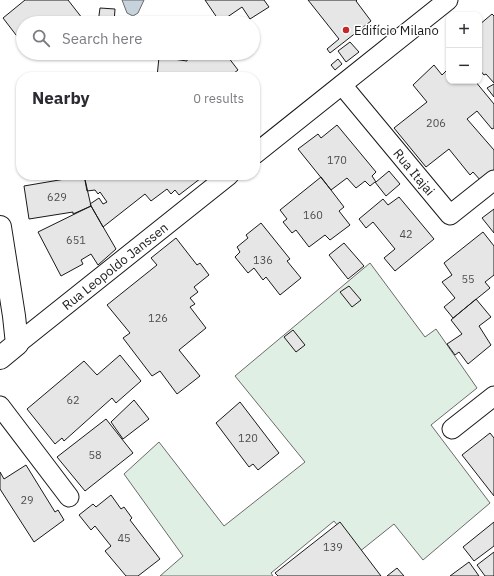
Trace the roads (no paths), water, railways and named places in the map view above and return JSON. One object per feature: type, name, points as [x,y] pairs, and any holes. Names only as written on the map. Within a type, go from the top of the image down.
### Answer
[{"type":"street","points":[[260,150],[448,0]]},
{"type":"street","name":"Rua Itajai","points":[[342,85],[450,215],[494,180]]},
{"type":"street","name":"Rua Leopoldo Janssen","points":[[0,358],[223,180]]},
{"type":"street","points":[[0,227],[17,344]]},
{"type":"street","points":[[452,429],[494,396]]},
{"type":"street","points":[[0,406],[68,497]]},
{"type":"place","name":"Edifício Milano","points":[[346,30]]}]
